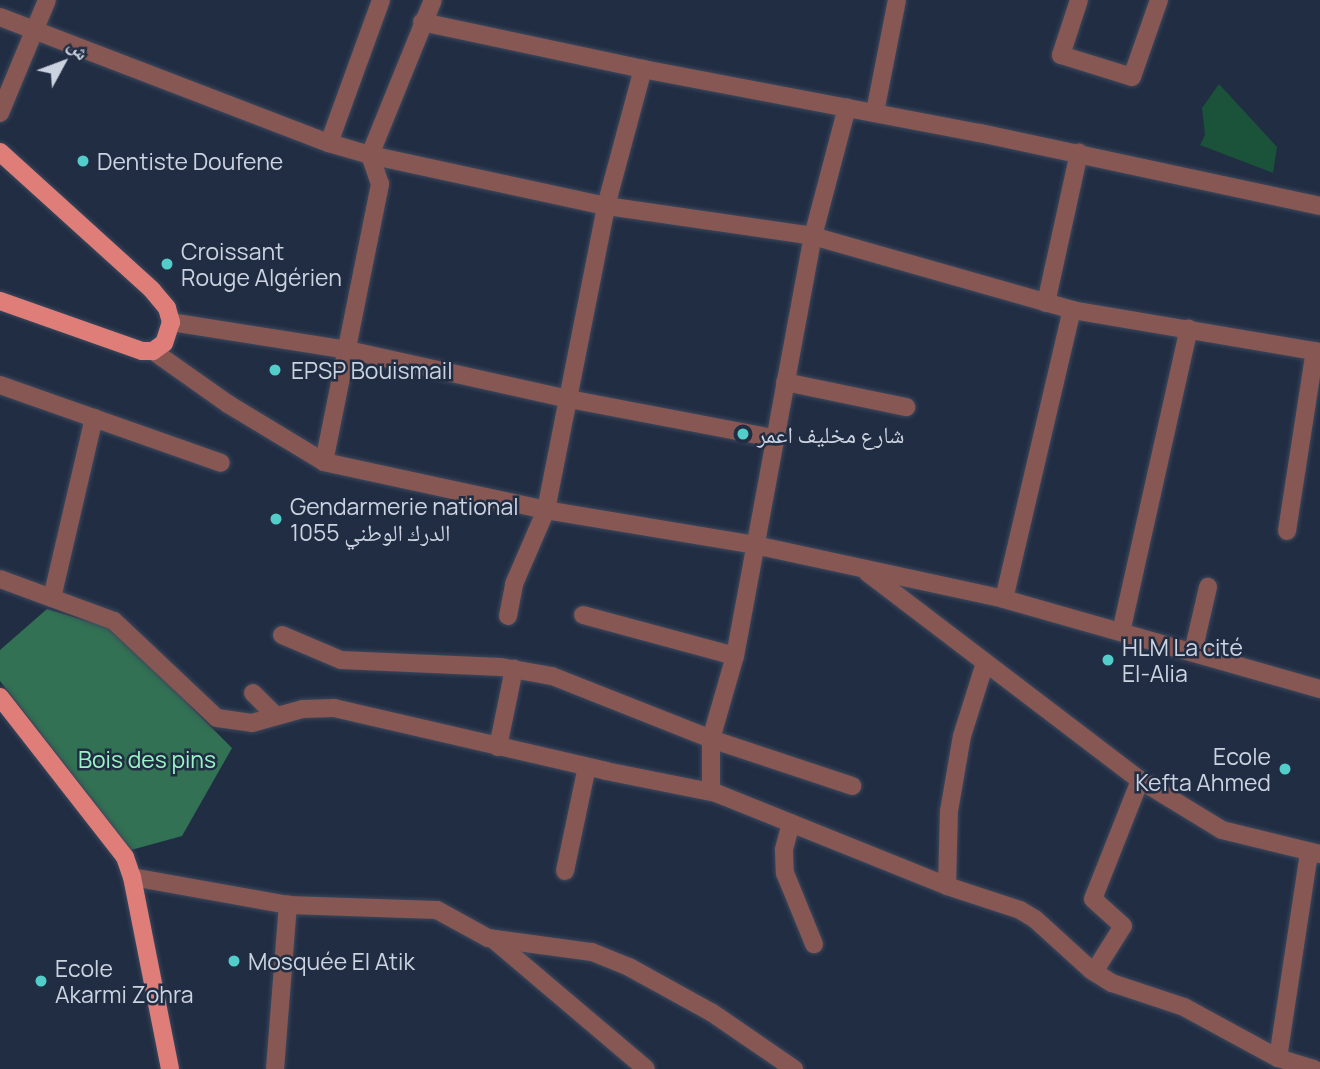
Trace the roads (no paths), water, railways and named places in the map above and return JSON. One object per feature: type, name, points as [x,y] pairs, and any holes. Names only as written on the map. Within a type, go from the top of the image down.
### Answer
[{"type":"main road","points":[[0,152],[152,290],[167,308],[171,322],[164,343],[153,351],[128,348],[0,301]]},
{"type":"main road","points":[[0,696],[119,848],[132,877],[170,1069]]},
{"type":"street","points":[[0,113],[47,0]]},
{"type":"street","points":[[329,143],[381,0]]},
{"type":"street","points":[[324,462],[380,184],[370,155],[433,0]]},
{"type":"street","points":[[875,112],[897,0]]},
{"type":"street","points":[[1079,0],[1061,55],[1132,78],[1159,0]]},
{"type":"street","points":[[0,17],[329,143],[370,155],[606,206],[813,236],[1072,310],[1317,351],[1287,531]]},
{"type":"street","points":[[422,22],[643,69],[1079,153],[1320,206]]},
{"type":"street","points":[[508,617],[514,584],[546,510],[606,206],[643,69]]},
{"type":"street","points":[[711,791],[712,739],[735,656],[773,438],[813,236],[847,107]]},
{"type":"street","points":[[1046,303],[1079,153]]},
{"type":"street","points":[[1004,599],[1034,462],[1072,310]]},
{"type":"street","points":[[171,322],[348,350],[569,399],[773,438]]},
{"type":"street","points":[[1121,632],[1189,329]]},
{"type":"street","points":[[153,351],[228,404],[324,462],[546,510],[755,545],[1004,599],[1320,689]]},
{"type":"street","points":[[785,382],[906,407]]},
{"type":"street","points":[[0,385],[221,463]]},
{"type":"street","points":[[52,598],[94,418]]},
{"type":"street","points":[[864,570],[1140,780],[1222,830],[1315,853],[1278,1058]]},
{"type":"street","points":[[0,579],[114,621],[217,718],[252,723],[303,709],[334,708],[587,767],[711,791],[947,886],[1020,910],[1035,919],[1094,972],[1112,983],[1184,1007],[1278,1058],[1314,1069]]},
{"type":"street","points":[[1193,652],[1208,587]]},
{"type":"street","points":[[583,615],[735,656]]},
{"type":"street","points":[[282,635],[341,660],[514,669],[552,676],[712,739],[852,786]]},
{"type":"street","points":[[947,886],[949,811],[962,736],[985,663]]},
{"type":"street","points":[[498,747],[514,669]]},
{"type":"street","points":[[253,693],[275,715]]},
{"type":"street","points":[[565,871],[587,767]]},
{"type":"street","points":[[1094,972],[1123,926],[1093,899],[1140,780]]},
{"type":"street","points":[[791,823],[784,850],[785,873],[814,944]]},
{"type":"street","points":[[132,877],[288,905],[437,909],[493,939],[646,1069]]},
{"type":"street","points":[[275,1069],[288,905]]},
{"type":"street","points":[[493,939],[592,952],[629,967],[711,1012],[794,1069]]},
{"type":"place","name":"Dentiste Doufene","points":[[83,161]]},
{"type":"place","name":"Croissant Rouge Algérien","points":[[167,264]]},
{"type":"place","name":"EPSP Bouismail","points":[[275,370]]},
{"type":"place","name":"شارع مخليف اعمر","points":[[743,434]]},
{"type":"place","name":"Gendarmerie national 1055 الدرك الوطني","points":[[276,519]]},
{"type":"place","name":"HLM La cité El-Alia","points":[[1108,660]]},
{"type":"place","name":"Ecole Kefta Ahmed","points":[[1285,769]]},
{"type":"place","name":"Mosquée El Atik","points":[[234,961]]},
{"type":"place","name":"Ecole Akarmi Zohra","points":[[41,981]]},
{"type":"park label","name":"Bois des pins","points":[[147,759]]}]
